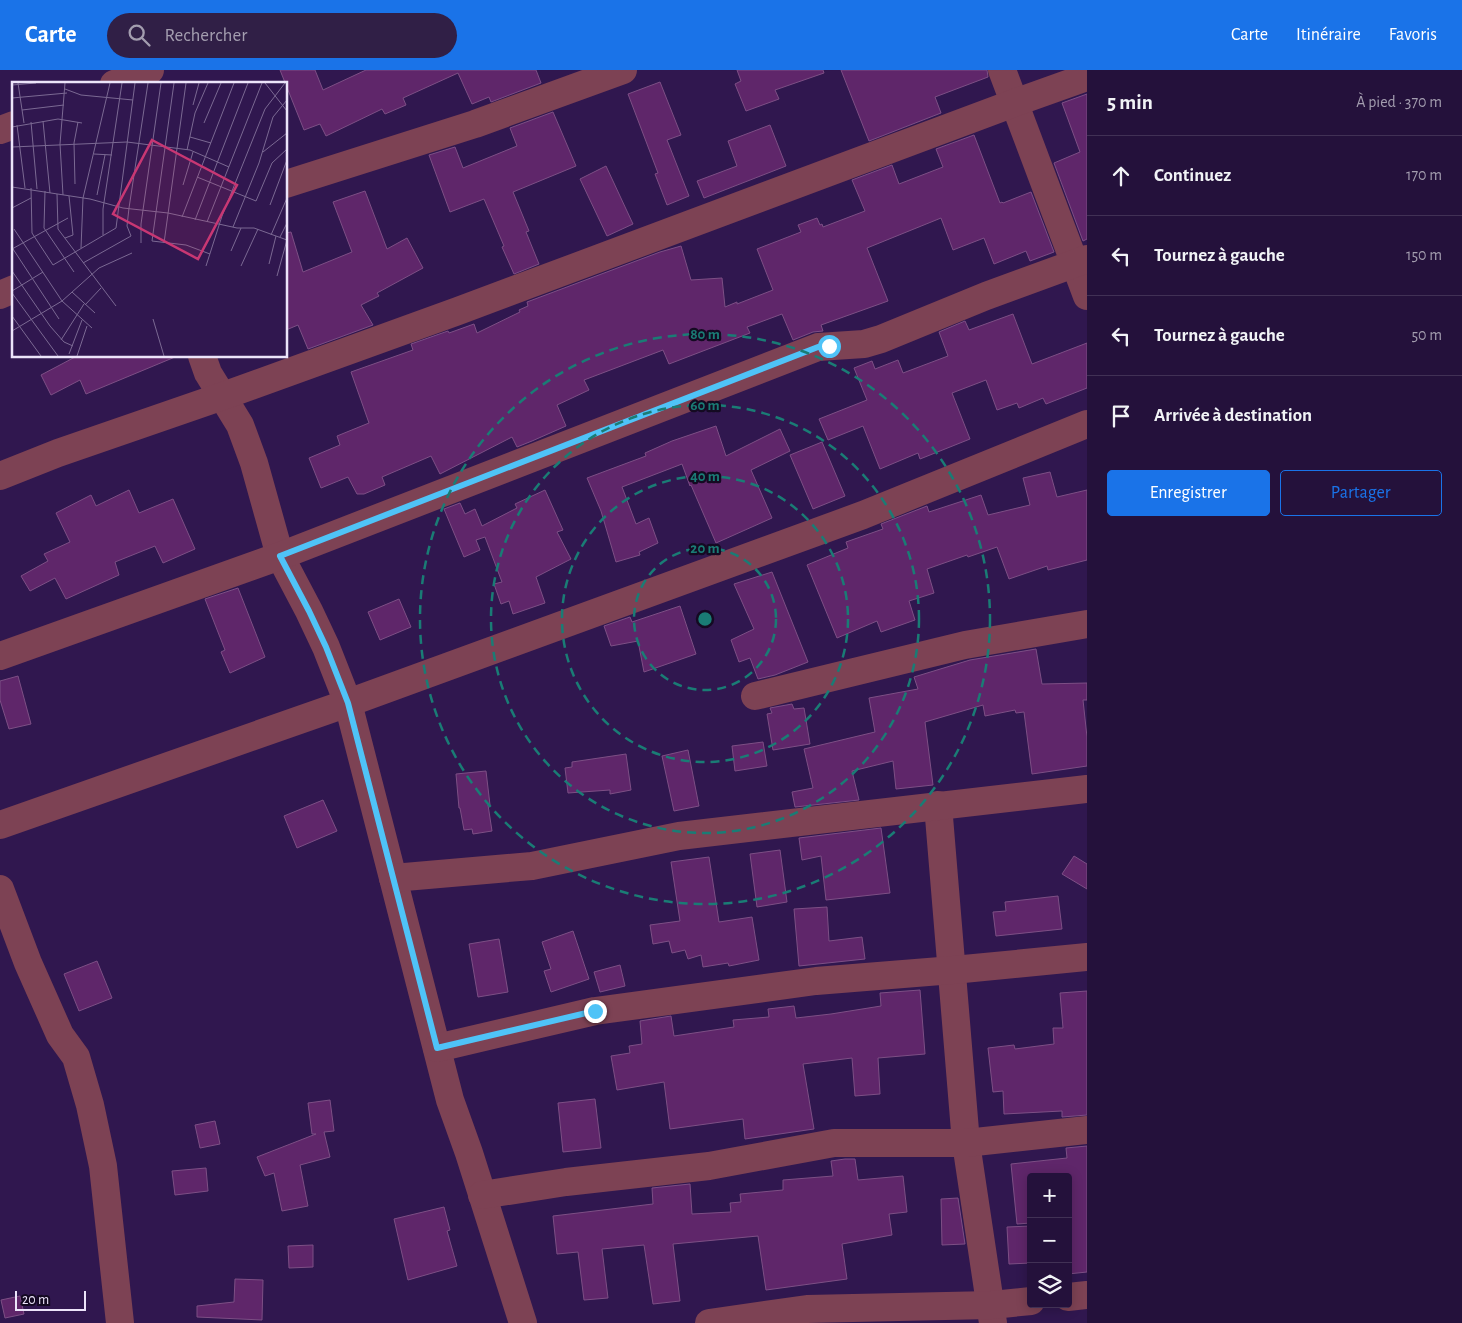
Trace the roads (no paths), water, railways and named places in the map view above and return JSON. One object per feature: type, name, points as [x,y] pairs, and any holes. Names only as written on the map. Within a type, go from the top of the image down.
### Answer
[{"type":"street","points":[[288,183],[475,124],[623,70]]},
{"type":"street","points":[[1002,70],[1014,103],[1081,260],[1087,296]]},
{"type":"street","points":[[0,476],[58,452],[223,396],[458,311],[1014,103],[1087,78]]},
{"type":"street","points":[[0,130],[12,126]]},
{"type":"street","points":[[0,656],[280,556],[818,347],[864,344],[881,340],[1081,260]]},
{"type":"street","points":[[0,295],[12,290]]},
{"type":"street","points":[[203,358],[208,373],[240,425],[254,463],[280,556],[326,647],[348,703],[450,1100],[523,1323]]},
{"type":"street","points":[[0,825],[348,703],[863,515],[1087,424]]},
{"type":"street","points":[[755,696],[965,645],[1087,624]]},
{"type":"street","points":[[393,878],[532,866],[679,836],[938,805],[1007,800],[1087,789]]},
{"type":"street","points":[[938,805],[966,1143],[993,1314]]},
{"type":"street","points":[[0,889],[28,963],[60,1035],[76,1057],[90,1105],[103,1166],[120,1323]]},
{"type":"street","points":[[437,1048],[595,1011],[816,982],[1087,957]]},
{"type":"street","points":[[482,1195],[566,1182],[709,1166],[834,1144],[966,1143],[1087,1130]]},
{"type":"street","points":[[1072,1297],[1087,1295]]},
{"type":"street","points":[[709,1323],[807,1309],[993,1314],[1027,1302]]}]
